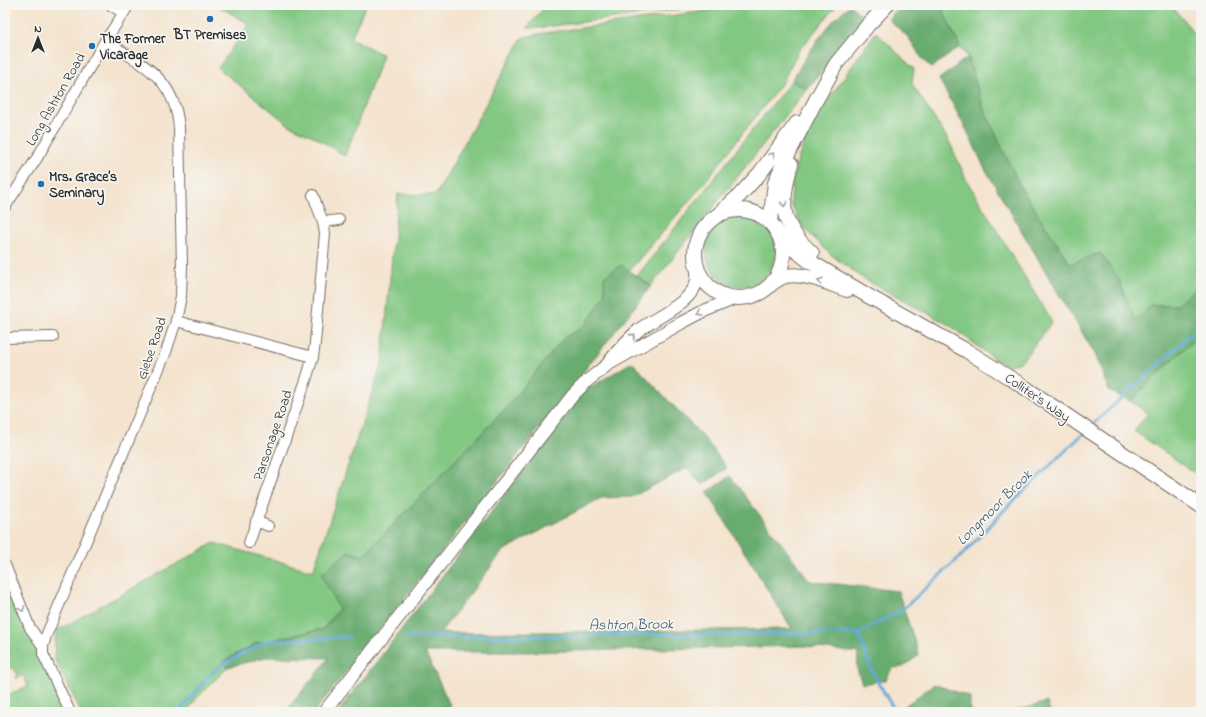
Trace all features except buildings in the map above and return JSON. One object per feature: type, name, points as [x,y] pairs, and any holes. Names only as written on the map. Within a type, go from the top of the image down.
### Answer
[{"type":"highway","points":[[770,222],[775,183],[783,164],[816,100],[836,64],[868,25],[887,5]]},
{"type":"highway","points":[[718,215],[731,210],[745,210],[758,214],[770,222],[778,233],[783,246],[783,259],[779,272],[772,283],[762,292],[736,298],[721,294],[708,284],[699,271],[695,256],[696,243],[708,222],[740,195],[760,173],[799,120],[816,100]]},
{"type":"highway","points":[[816,100],[794,156],[785,184],[783,204],[787,223],[800,242],[825,264],[870,297]]},
{"type":"highway","name":"Colliter's Way","points":[[778,233],[786,243],[809,261],[967,351],[1018,383],[1201,506]]},
{"type":"highway","name":"Colliter's Way","points":[[772,283],[785,276],[795,275],[870,297]]},
{"type":"main road","points":[[607,365],[618,348],[640,330],[686,298],[693,290],[697,280],[695,256]]},
{"type":"main road","points":[[324,712],[573,395],[587,381],[607,365],[704,311],[736,298]]},
{"type":"street","points":[[111,5],[126,9]]},
{"type":"street","name":"Long Ashton Road","points":[[5,207],[37,158],[105,41],[126,9]]},
{"type":"street","name":"Glebe Road","points":[[43,646],[156,379],[176,321],[181,296],[182,266],[178,115],[171,95],[158,76],[147,67],[105,41]]},
{"type":"street","name":"Parsonage Road","points":[[249,543],[313,357],[325,234],[323,222],[313,195]]},
{"type":"street","points":[[323,222],[339,220]]},
{"type":"street","points":[[176,321],[313,357]]},
{"type":"street","points":[[5,338],[53,337]]},
{"type":"street","points":[[256,521],[268,526]]},
{"type":"street","points":[[5,565],[30,628],[43,646],[43,654],[70,712]]},
{"type":"green space","points":[[217,5],[366,5],[351,38],[383,55],[345,156],[315,137],[289,125],[218,68],[249,24]]},
{"type":"green space","points":[[546,5],[685,5],[681,9],[538,28],[527,28]]},
{"type":"green space","points":[[749,5],[837,5],[799,50],[782,83],[700,188],[629,271],[621,265],[604,277],[605,295],[584,327],[565,337],[506,408],[363,556],[339,609],[323,629],[257,643],[223,661],[228,667],[196,699],[186,712],[81,712],[54,658],[56,631],[214,543],[313,571],[382,363],[398,194],[436,195],[522,38],[537,34]]},
{"type":"green space","points":[[850,5],[866,20],[807,89],[791,81],[825,31]]},
{"type":"green space","points":[[901,5],[948,5],[943,11],[960,47],[931,68],[923,60],[908,37],[888,19]]},
{"type":"green space","points":[[948,5],[1171,5],[1201,41],[1201,281],[1177,305],[1151,305],[1135,321],[1119,279],[1070,264],[1021,188],[983,107],[968,57],[960,47],[943,11]]},
{"type":"green space","points":[[876,32],[914,69],[912,84],[949,141],[967,181],[1052,322],[1021,362],[1009,365],[996,360],[951,326],[864,279],[830,254],[802,226],[791,205],[792,182],[798,159],[810,127]]},
{"type":"green space","points":[[968,57],[983,107],[1021,188],[1070,264],[1100,253],[1119,279],[1135,321],[1151,305],[1177,305],[1201,281],[1201,333],[1130,401],[1109,391],[1095,354],[984,167],[966,129],[939,79]]},
{"type":"green space","points":[[791,81],[807,89],[651,286],[637,276]]},
{"type":"green space","points":[[734,216],[748,216],[761,221],[771,231],[776,244],[776,258],[771,271],[761,281],[748,286],[734,286],[721,281],[711,271],[706,258],[706,244],[711,231],[721,221]]},
{"type":"green space","points":[[621,265],[651,286],[314,712],[285,712],[329,658],[266,657],[228,667],[223,662],[257,643],[323,629],[339,609],[321,574],[348,551],[363,556],[506,408],[565,337],[584,327],[605,295],[604,277]]},
{"type":"green space","points":[[1201,333],[1201,477],[1134,431],[1148,413],[1130,401]]},
{"type":"green space","points":[[632,362],[706,440],[727,468],[702,485],[687,468],[632,497],[601,498],[503,551],[440,633],[792,629],[707,492],[730,476],[810,581],[898,591],[919,655],[903,667],[892,668],[886,680],[862,684],[857,669],[858,653],[803,646],[524,652],[425,652],[451,707],[429,712],[338,712],[584,391]]},
{"type":"green space","points":[[5,579],[64,712],[5,712],[5,696],[28,686],[23,675],[16,679],[17,673],[12,667],[5,671]]},
{"type":"green space","points":[[934,684],[970,697],[970,712],[897,712]]},
{"type":"green space","points":[[1047,702],[1050,712],[1011,712]]},
{"type":"waterway","name":"Longmoor Brook","points":[[1090,427],[1201,325]]},
{"type":"waterway","name":"Longmoor Brook","points":[[892,712],[893,708],[872,671],[858,633],[903,609],[961,556],[1012,502],[1084,433]]},
{"type":"waterway","name":"Ashton Brook","points":[[404,637],[858,633]]},
{"type":"waterway","name":"Ashton Brook","points":[[179,712],[207,678],[223,664],[266,641],[349,637]]},
{"type":"place","name":"BT Premises","points":[[210,19]]},
{"type":"place","name":"The Former Vicarage","points":[[92,46]]},
{"type":"place","name":"Mrs. Grace’s Seminary","points":[[41,184]]}]
